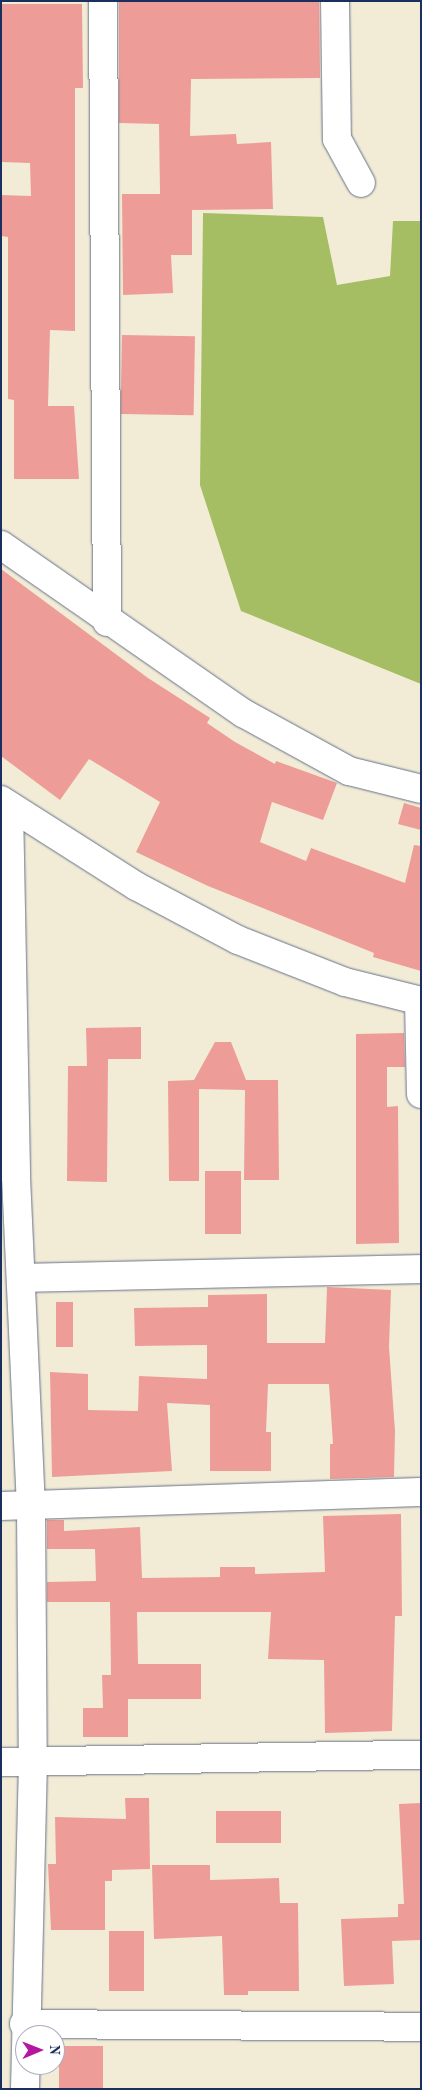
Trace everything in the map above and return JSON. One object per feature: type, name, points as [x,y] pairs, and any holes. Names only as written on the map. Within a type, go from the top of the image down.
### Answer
[{"type":"street","points":[[103,1],[107,622]]},
{"type":"street","points":[[335,1],[337,139],[361,183]]},
{"type":"street","points":[[1,545],[107,622],[243,713],[341,766],[421,788]]},
{"type":"street","points":[[5,803],[136,886],[238,940],[345,982],[420,1001],[421,1094]]},
{"type":"street","points":[[5,803],[9,1177],[22,1278],[31,1506],[33,1762],[24,2024],[25,2089]]},
{"type":"street","points":[[22,1278],[421,1269]]},
{"type":"street","points":[[1,1506],[421,1492]]},
{"type":"street","points":[[1,1762],[421,1755]]},
{"type":"street","points":[[24,2024],[421,2027]]},
{"type":"green space","points":[[203,213],[323,217],[337,285],[390,276],[393,221],[421,221],[421,684],[241,611],[200,485]]},
{"type":"building","points":[[119,1],[319,1],[320,78],[191,79],[190,136],[236,134],[237,144],[271,142],[273,209],[192,210],[192,255],[171,255],[173,293],[123,295],[122,194],[160,194],[159,124],[119,123]]},
{"type":"building","points":[[1,4],[82,4],[83,88],[75,88],[75,331],[50,330],[48,406],[74,406],[79,479],[14,479],[14,400],[8,399],[8,237],[1,236],[1,195],[31,196],[30,163],[2,162]]},
{"type":"building","points":[[122,335],[195,336],[194,415],[121,414]]},
{"type":"building","points":[[1,569],[148,678],[210,718],[207,723],[235,742],[275,764],[276,761],[337,783],[323,820],[272,802],[260,842],[306,861],[311,848],[405,883],[414,845],[421,846],[421,971],[373,957],[374,953],[208,886],[136,852],[160,802],[89,759],[60,800],[1,756]]},
{"type":"building","points":[[404,803],[421,808],[421,830],[398,824]]},
{"type":"building","points":[[141,1027],[141,1059],[108,1059],[107,1182],[67,1181],[68,1066],[87,1066],[86,1028]]},
{"type":"building","points":[[404,1033],[405,1067],[387,1067],[387,1107],[398,1106],[399,1243],[356,1244],[356,1034]]},
{"type":"building","points":[[215,1042],[231,1042],[246,1080],[278,1080],[279,1180],[244,1180],[245,1090],[199,1089],[199,1181],[169,1181],[168,1081],[194,1080]]},
{"type":"building","points":[[205,1171],[241,1171],[241,1234],[205,1234]]},
{"type":"building","points":[[327,1287],[391,1290],[389,1347],[395,1431],[394,1477],[330,1479],[330,1444],[333,1444],[329,1384],[268,1384],[266,1432],[271,1432],[271,1471],[210,1471],[210,1405],[167,1403],[172,1471],[52,1477],[50,1372],[88,1374],[88,1410],[138,1411],[139,1376],[207,1379],[207,1345],[135,1346],[134,1308],[208,1307],[208,1295],[267,1294],[267,1343],[325,1343]]},
{"type":"building","points":[[56,1302],[73,1302],[73,1347],[56,1347]]},
{"type":"building","points":[[401,1514],[402,1616],[395,1616],[392,1731],[325,1733],[324,1660],[268,1659],[271,1612],[137,1612],[138,1664],[201,1664],[201,1699],[128,1699],[128,1737],[83,1737],[83,1708],[103,1708],[102,1675],[111,1675],[110,1602],[47,1602],[47,1582],[96,1581],[95,1549],[47,1549],[47,1520],[64,1520],[64,1531],[140,1527],[142,1578],[220,1577],[220,1567],[255,1567],[255,1574],[325,1572],[323,1516]]},
{"type":"building","points":[[125,1798],[149,1798],[150,1869],[112,1870],[112,1881],[105,1881],[105,1930],[51,1930],[48,1864],[56,1864],[55,1817],[126,1819]]},
{"type":"building","points":[[421,1803],[421,1940],[392,1941],[394,1984],[344,1986],[341,1919],[398,1917],[398,1904],[404,1904],[399,1804]]},
{"type":"building","points":[[216,1811],[281,1811],[281,1843],[216,1843]]},
{"type":"building","points":[[152,1865],[210,1865],[210,1880],[279,1878],[280,1903],[298,1903],[299,1991],[248,1991],[248,1995],[224,1995],[222,1936],[154,1939]]},
{"type":"building","points":[[109,1931],[144,1931],[144,1991],[109,1991]]},
{"type":"building","points":[[65,2046],[103,2046],[103,2089],[59,2089],[59,2075],[65,2075]]}]
